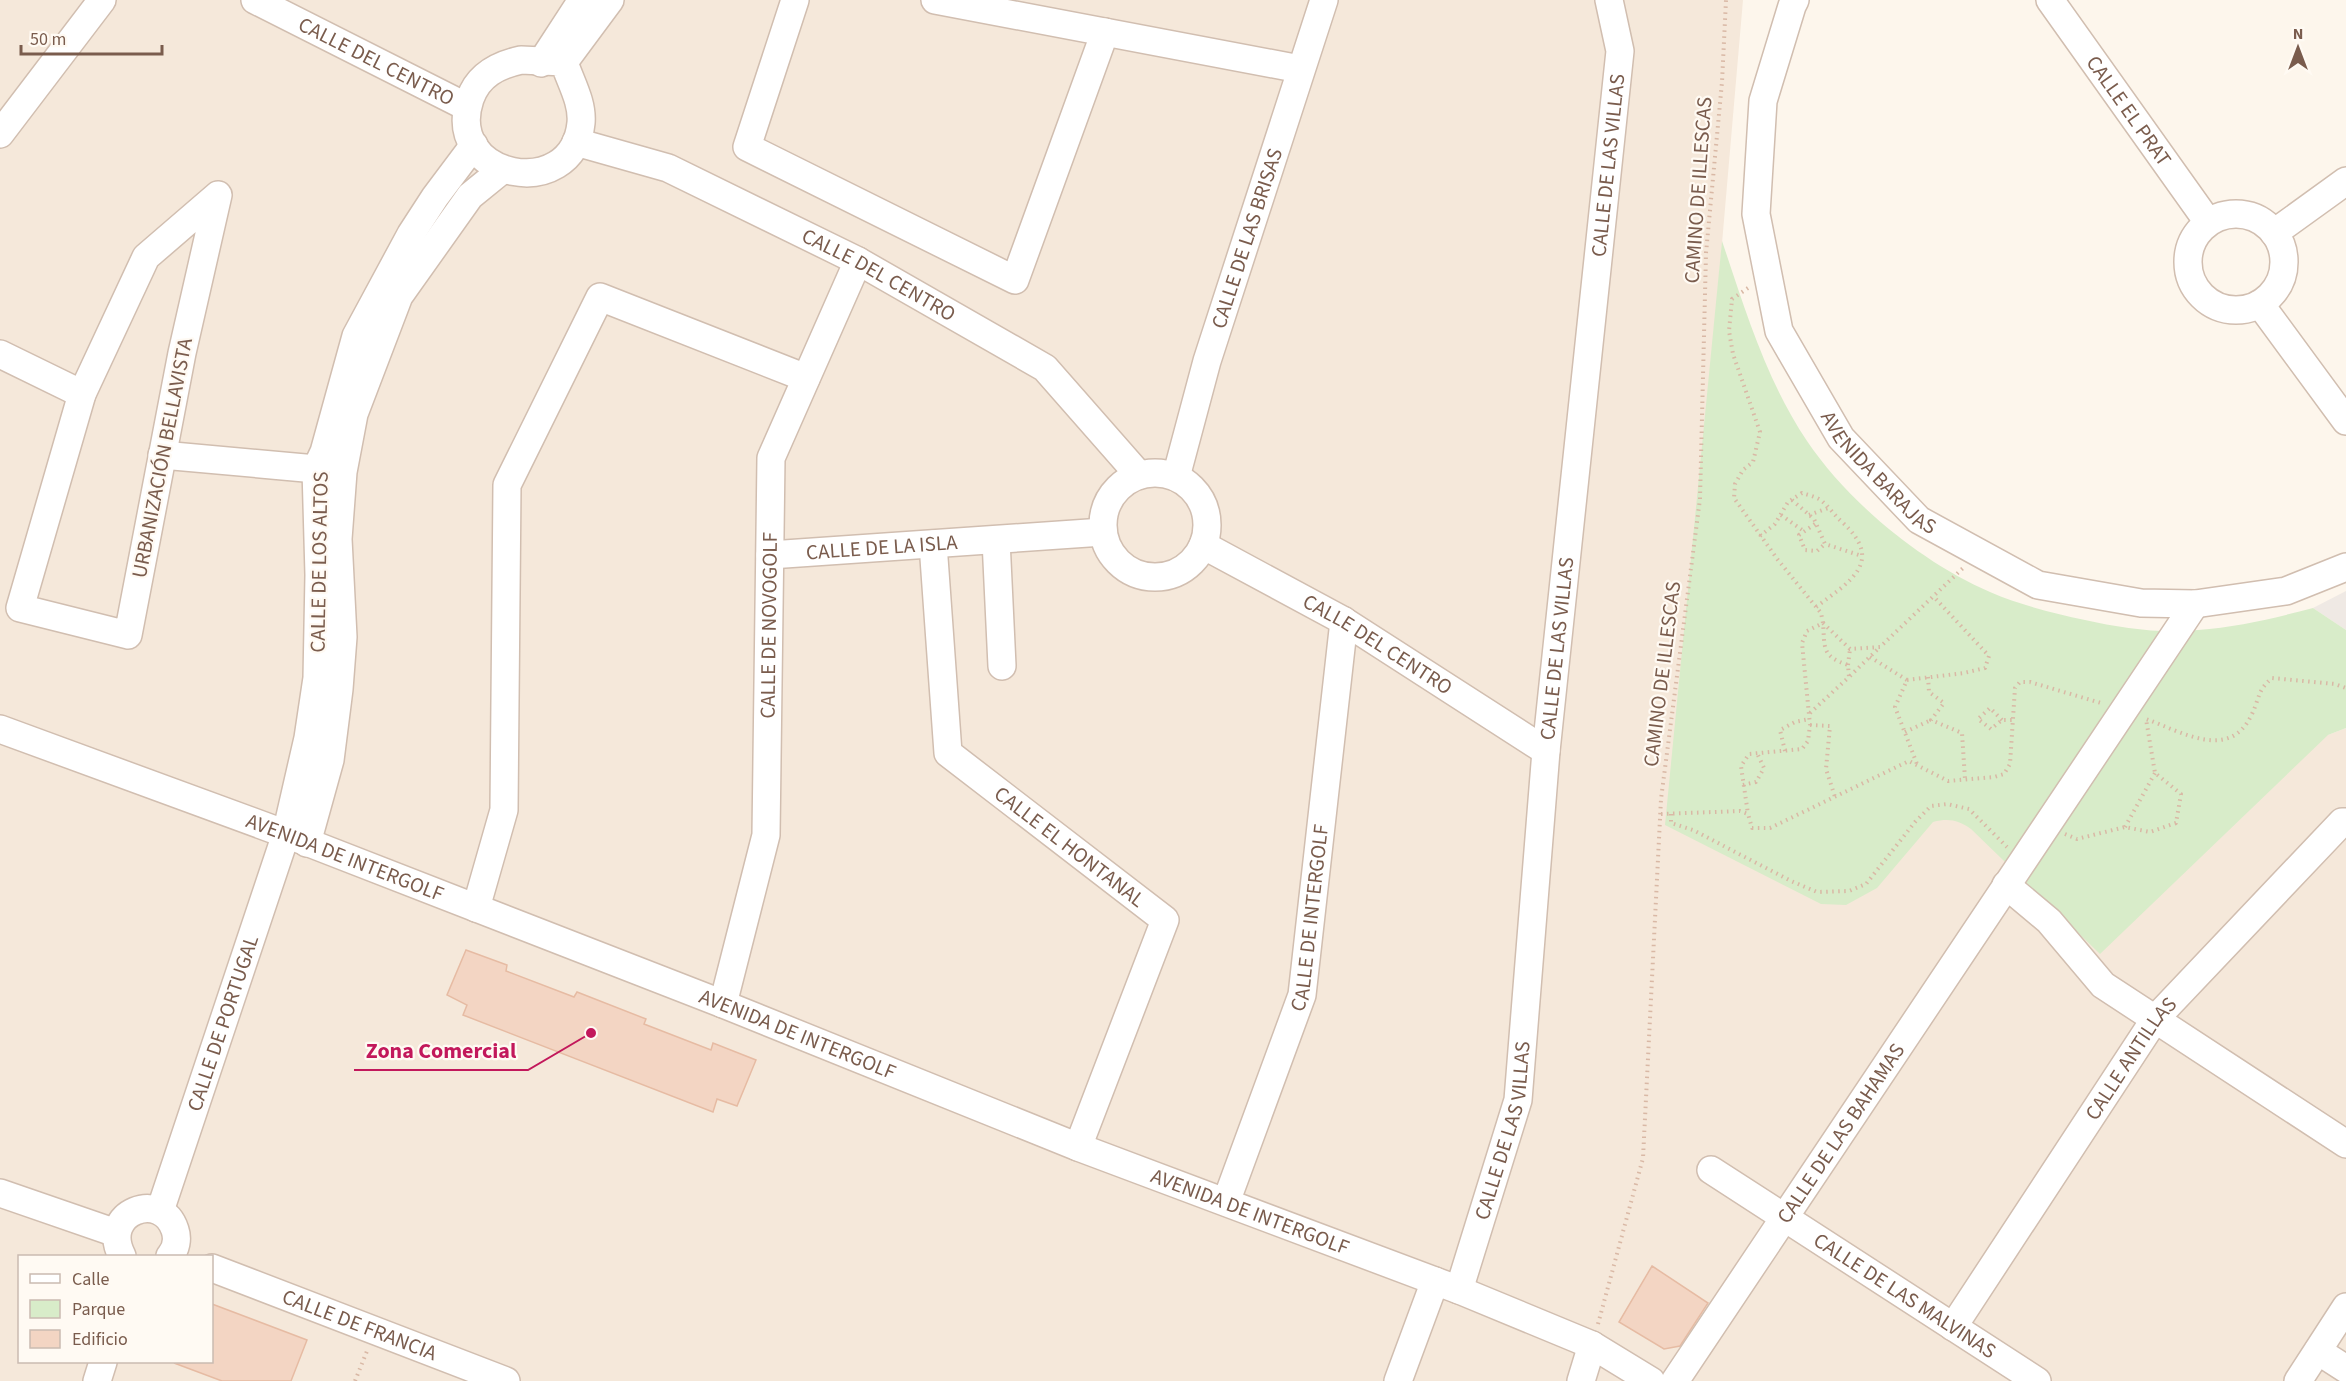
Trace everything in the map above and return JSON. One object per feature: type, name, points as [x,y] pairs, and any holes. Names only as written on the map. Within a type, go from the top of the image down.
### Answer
[{"type":"street","points":[[0,134],[102,0]]},
{"type":"street","name":"CALLE DEL CENTRO","points":[[255,0],[467,107]]},
{"type":"street","points":[[552,62],[582,0]]},
{"type":"street","points":[[552,62],[610,0]]},
{"type":"street","points":[[795,0],[747,147],[1015,280],[1105,32]]},
{"type":"street","points":[[935,0],[1300,69]]},
{"type":"street","name":"CALLE DE LAS BRISAS","points":[[1176,477],[1207,361],[1324,0]]},
{"type":"street","name":"CALLE DE LAS VILLAS","points":[[1398,1381],[1447,1285],[1518,1101],[1546,751],[1620,51],[1609,0]]},
{"type":"street","name":"AVENIDA BARAJAS","points":[[1796,0],[1792,6],[1763,101],[1756,214],[1779,330],[1841,438],[1919,520],[2038,585],[2141,603],[2195,604],[2286,591],[2346,567]]},
{"type":"street","name":"CALLE EL PRAT","points":[[2050,0],[2208,222]]},
{"type":"street","points":[[521,60],[552,62],[579,103],[581,123],[576,142],[564,158],[542,171],[522,174],[502,170],[486,160],[474,145],[467,126],[467,107],[473,91],[485,75],[501,64],[521,60]]},
{"type":"street","name":"CALLE DEL CENTRO","points":[[576,142],[668,168],[858,261],[1045,368],[1138,475]]},
{"type":"street","name":"CALLE DE LOS ALTOS","points":[[297,838],[317,678],[319,575],[316,469],[324,452],[356,336],[411,234],[474,145]]},
{"type":"street","name":"CALLE DE LOS ALTOS","points":[[297,838],[330,760],[343,637],[338,539],[343,472],[354,414],[399,296],[470,196],[502,170]]},
{"type":"street","points":[[2274,233],[2346,181]]},
{"type":"street","name":"URBANIZACIÓN BELLAVISTA","points":[[218,195],[182,352],[162,455],[128,635],[20,608],[82,394],[146,257],[218,195]]},
{"type":"street","points":[[2228,214],[2245,214],[2262,221],[2274,233],[2283,251],[2282,278],[2273,293],[2260,304],[2235,310],[2218,307],[2194,286],[2188,273],[2188,256],[2192,241],[2208,222],[2228,214]]},
{"type":"street","name":"CALLE DE NOVOGOLF","points":[[723,1004],[766,835],[771,458],[858,261]]},
{"type":"street","points":[[476,908],[504,810],[507,485],[600,297],[806,378]]},
{"type":"street","points":[[2260,304],[2346,421]]},
{"type":"street","points":[[0,354],[82,394]]},
{"type":"street","points":[[162,455],[316,469]]},
{"type":"street","points":[[1159,473],[1176,477],[1191,488],[1202,502],[1207,520],[1203,545],[1194,560],[1179,571],[1158,577],[1140,575],[1123,566],[1111,553],[1103,532],[1104,514],[1110,497],[1122,484],[1138,475],[1159,473]]},
{"type":"street","name":"CALLE DE LA ISLA","points":[[770,555],[1103,532]]},
{"type":"street","points":[[996,540],[1002,666]]},
{"type":"street","name":"CALLE EL HONTANAL","points":[[933,544],[948,753],[1165,920],[1078,1147]]},
{"type":"street","name":"CALLE DEL CENTRO","points":[[1203,545],[1344,621],[1546,751]]},
{"type":"street","name":"CALLE DE LAS BAHAMAS","points":[[1676,1381],[2006,885],[2134,715],[2195,604]]},
{"type":"street","name":"CALLE DE INTERGOLF","points":[[1226,1202],[1302,995],[1344,621]]},
{"type":"street","name":"AVENIDA DE INTERGOLF","points":[[0,729],[297,838],[723,1004],[1078,1147],[1447,1285],[1592,1345],[1651,1381]]},
{"type":"street","name":"CALLE ANTILLAS","points":[[1953,1327],[2155,1019],[2342,822],[2346,822]]},
{"type":"street","name":"CALLE DE PORTUGAL","points":[[160,1211],[297,838]]},
{"type":"street","points":[[2006,885],[2049,921],[2103,985],[2341,1131]]},
{"type":"street","name":"CALLE DE LAS MALVINAS","points":[[1712,1170],[2037,1381]]},
{"type":"street","points":[[0,1193],[119,1245],[120,1223],[127,1215],[136,1210],[150,1208],[160,1211],[168,1218],[176,1233],[174,1255]]},
{"type":"street","name":"CALLE DE FRANCIA","points":[[213,1268],[506,1381]]},
{"type":"street","points":[[2298,1381],[2346,1307]]},
{"type":"street","points":[[1581,1381],[1592,1345]]},
{"type":"street","points":[[2318,1351],[2346,1369]]},
{"type":"street","points":[[97,1381],[103,1363]]},
{"type":"path","name":"CAMINO DE ILLESCAS","points":[[1592,1345],[1643,1158],[1660,814],[1700,499],[1706,253],[1722,82],[1726,0]]},
{"type":"path","points":[[1768,276],[1732,299],[1729,331],[1733,354],[1760,432],[1754,462],[1743,470],[1735,484],[1734,498],[1760,536],[1821,613],[1826,650],[1833,660],[1848,665]]},
{"type":"path","points":[[1760,536],[1775,524],[1792,500],[1802,493],[1822,501],[1849,529],[1862,547],[1861,563],[1852,580],[1816,607]]},
{"type":"path","points":[[1792,500],[1809,515],[1825,544],[1862,556]]},
{"type":"path","points":[[1809,515],[1828,508]]},
{"type":"path","points":[[1780,515],[1805,532]]},
{"type":"path","points":[[1816,525],[1799,535],[1805,550],[1817,551],[1825,544]]},
{"type":"path","points":[[1785,751],[1779,730],[1809,716],[1978,553]]},
{"type":"path","points":[[1870,657],[1907,680],[1985,668],[1989,656],[1934,597]]},
{"type":"path","points":[[1823,623],[1850,648],[1880,647]]},
{"type":"path","points":[[1823,623],[1807,631],[1802,643],[1810,725],[1808,741],[1802,749],[1749,754],[1741,766],[1752,828],[1770,828],[1909,761],[1948,781],[2004,774],[2010,764],[2015,688],[2020,682],[2030,682],[2072,694],[2207,741],[2220,742],[2237,734],[2252,716],[2261,687],[2272,678],[2335,684],[2346,688]]},
{"type":"path","points":[[1849,677],[1850,648]]},
{"type":"path","points":[[1905,732],[1931,720],[1944,703],[1929,692],[1928,677]]},
{"type":"path","points":[[1907,680],[1895,707],[1917,766]]},
{"type":"path","points":[[2002,720],[1990,708],[1978,719],[1991,729],[2002,720],[2012,720]]},
{"type":"path","points":[[2064,833],[2077,839],[2125,826],[2150,832],[2176,823],[2181,794],[2155,773],[2134,715]]},
{"type":"path","points":[[1931,720],[1962,733],[1965,779]]},
{"type":"path","points":[[1810,725],[1830,726],[1826,769],[1835,797]]},
{"type":"path","points":[[1743,785],[1756,782],[1764,768],[1757,753]]},
{"type":"path","points":[[2125,826],[2155,773]]},
{"type":"path","points":[[1660,814],[1672,814],[1671,823],[1693,830],[1817,892],[1850,891],[1866,884],[1931,806],[1947,804],[1969,809],[2022,862]]},
{"type":"path","points":[[1660,814],[1740,812],[1748,814]]},
{"type":"path","points":[[355,1381],[375,1331]]},
{"type":"shaded area","points":[[0,0],[1743,0],[1672,823],[1933,815],[2328,735],[2346,728],[2346,1381],[0,1381]]},
{"type":"shaded area","points":[[2346,591],[2346,630],[2313,608]]},
{"type":"green space","points":[[1722,241],[1768,369],[1807,441],[1824,464],[1865,508],[1888,528],[1938,564],[1990,592],[2013,601],[2113,626],[2155,631],[2198,630],[2256,622],[2313,608],[2346,630],[2346,728],[2328,735],[2100,954],[1971,829],[1957,822],[1944,820],[1933,822],[1877,888],[1846,905],[1821,904],[1665,825]]},
{"type":"building","points":[[466,950],[507,965],[506,971],[574,997],[577,992],[646,1019],[644,1024],[711,1050],[713,1043],[756,1060],[737,1106],[717,1099],[713,1112],[463,1015],[467,1005],[447,995]]},
{"type":"building","points":[[1652,1266],[1708,1303],[1680,1346],[1664,1349],[1619,1322]]},
{"type":"building","points":[[213,1304],[307,1340],[291,1381],[222,1381],[174,1363],[213,1363]]},
{"type":"place","name":"Zona Comercial","points":[[591,1033]]}]
